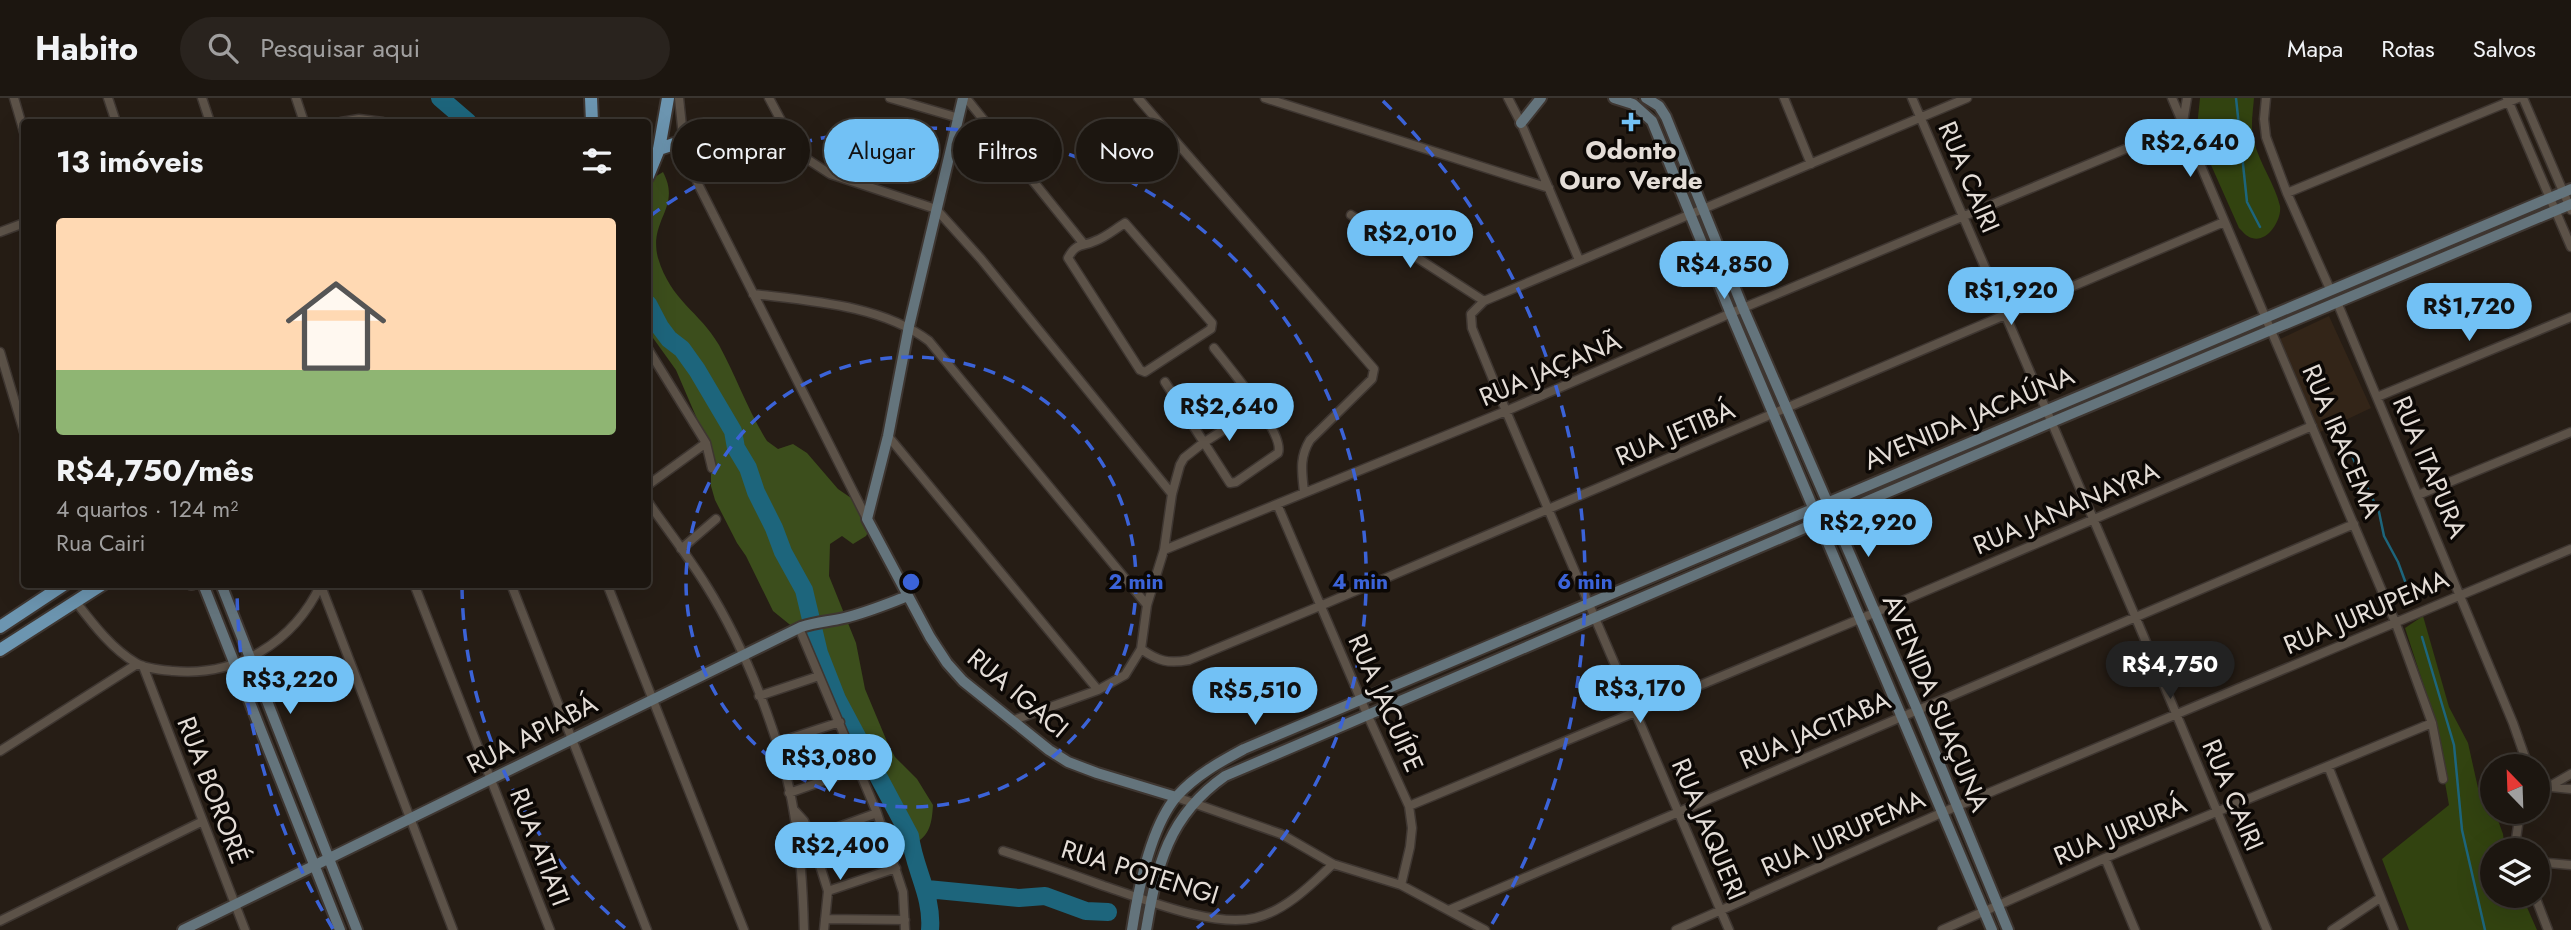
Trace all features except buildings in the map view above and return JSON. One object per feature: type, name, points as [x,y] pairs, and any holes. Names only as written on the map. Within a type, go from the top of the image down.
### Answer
[{"type":"main road","points":[[591,98],[592,119]]},
{"type":"main road","points":[[651,169],[659,149],[668,98]]},
{"type":"main road","points":[[659,149],[672,145]]},
{"type":"main road","points":[[0,626],[59,588]]},
{"type":"main road","points":[[72,588],[76,602]]},
{"type":"main road","points":[[0,650],[97,588]]},
{"type":"street","points":[[14,98],[21,122]]},
{"type":"street","points":[[108,98],[115,119]]},
{"type":"street","points":[[202,98],[210,119]]},
{"type":"street","points":[[296,98],[303,119]]},
{"type":"street","name":"RUA IGACI","points":[[679,98],[681,119]]},
{"type":"street","points":[[769,98],[792,141],[807,159],[830,174],[936,209],[981,259],[1172,495]]},
{"type":"street","points":[[890,98],[959,118]]},
{"type":"street","points":[[867,519],[888,436],[909,326],[936,209],[965,98]]},
{"type":"street","points":[[965,98],[1083,243]]},
{"type":"street","points":[[1138,98],[1372,364],[1372,379],[1304,449],[1301,465],[1304,492]]},
{"type":"street","points":[[1265,98],[1549,188]]},
{"type":"street","points":[[1508,98],[1579,260]]},
{"type":"street","points":[[1521,123],[1541,98]]},
{"type":"street","name":"AVENIDA SUAÇUNA","points":[[1614,98],[1633,104],[1652,121],[1992,930]]},
{"type":"street","points":[[1646,98],[1658,102]]},
{"type":"street","points":[[1784,98],[1811,164]]},
{"type":"street","name":"RUA CAIRI","points":[[1912,98],[2267,930]]},
{"type":"street","points":[[1351,215],[1484,301],[1967,98]]},
{"type":"street","name":"RUA IRACEMA","points":[[2172,98],[2396,624],[2432,723],[2443,779]]},
{"type":"street","points":[[2183,125],[2187,98]]},
{"type":"street","points":[[2266,98],[2266,137],[2287,193],[2330,289]]},
{"type":"street","points":[[2287,193],[2518,98]]},
{"type":"street","points":[[2523,98],[2567,190],[2570,206]]},
{"type":"street","points":[[2508,100],[2571,247]]},
{"type":"street","name":"AVENIDA SUAÇUNA","points":[[1658,102],[1832,517],[1917,709],[1955,807],[2008,930]]},
{"type":"street","name":"RUA JAÇANÃ","points":[[1164,550],[1506,411],[1743,308],[2183,125]]},
{"type":"street","name":"RUA IGACI","points":[[698,182],[867,519],[947,663],[963,681],[1049,750],[1068,762],[1194,802],[1280,834],[1333,864],[1401,885],[1485,930]]},
{"type":"street","name":"AVENIDA JACAÚNA","points":[[1132,930],[1147,858],[1176,797],[1206,770],[1244,749],[2567,190]]},
{"type":"street","name":"AVENIDA JACAÚNA","points":[[1146,930],[1161,859],[1172,833],[1203,791],[1225,776],[2052,422],[2570,206]]},
{"type":"street","name":"RUA JETIBÁ","points":[[1141,649],[1156,660],[1171,663],[1189,660],[2224,222]]},
{"type":"street","points":[[1124,223],[1127,224],[1211,319],[1212,329],[1150,371],[1143,372],[1069,260],[1069,254],[1083,243],[1094,242],[1124,223]]},
{"type":"street","points":[[0,232],[21,224]]},
{"type":"street","points":[[753,294],[841,307],[909,326],[929,341],[1147,605]]},
{"type":"street","name":"RUA JAQUERI","points":[[1484,301],[1474,310],[1470,320],[1506,411],[1729,930]]},
{"type":"street","name":"RUA ITAPURA","points":[[2337,302],[2461,595],[2524,754]]},
{"type":"street","points":[[2377,397],[2571,317]]},
{"type":"street","points":[[1165,382],[1227,481],[1236,482],[1280,451],[1280,445],[1260,407],[1214,348]]},
{"type":"street","points":[[0,352],[21,422]]},
{"type":"street","points":[[651,361],[706,443],[712,468]]},
{"type":"street","points":[[1014,720],[1098,690],[1125,675],[1141,649],[1147,605],[1164,550],[1172,495],[1180,465],[1184,458],[1203,443],[1260,407]]},
{"type":"street","name":"RUA JANANAYRA","points":[[1409,806],[1874,613],[2312,426]]},
{"type":"street","points":[[2417,495],[2571,432]]},
{"type":"street","points":[[888,436],[1098,690]]},
{"type":"street","points":[[651,483],[706,443]]},
{"type":"street","name":"RUA JACUÍPE","points":[[1277,504],[1409,806],[1412,828],[1410,848],[1401,885]]},
{"type":"street","points":[[651,506],[706,585],[743,654],[776,743],[794,810],[804,899],[804,930]]},
{"type":"street","points":[[681,549],[716,519]]},
{"type":"street","name":"RUA JACITABA","points":[[1449,910],[2354,524]]},
{"type":"street","name":"RUA JURUPEMA","points":[[1676,930],[1955,807],[2571,549]]},
{"type":"street","points":[[205,588],[340,930]]},
{"type":"street","points":[[223,588],[357,930]]},
{"type":"street","points":[[76,602],[96,629],[140,665],[196,671],[234,665],[250,659],[278,640],[309,608],[319,588]]},
{"type":"street","points":[[322,588],[330,616],[453,930]]},
{"type":"street","name":"RUA ATIATI","points":[[416,588],[550,930]]},
{"type":"street","points":[[513,588],[646,930]]},
{"type":"street","points":[[608,588],[650,699],[744,930]]},
{"type":"street","name":"RUA APIABÁ","points":[[183,930],[743,654],[819,621],[842,619],[908,596]]},
{"type":"street","points":[[309,608],[330,616]]},
{"type":"street","points":[[800,628],[859,768],[897,868],[903,892],[905,930]]},
{"type":"street","points":[[0,751],[140,665]]},
{"type":"street","name":"RUA BORORÉ","points":[[140,665],[245,930]]},
{"type":"street","points":[[759,696],[819,676]]},
{"type":"street","points":[[776,743],[840,722]]},
{"type":"street","name":"RUA JURURÁ","points":[[1942,930],[2105,858],[2432,723]]},
{"type":"street","points":[[2328,766],[2394,930]]},
{"type":"street","points":[[789,793],[859,768]]},
{"type":"street","points":[[2551,787],[2571,774]]},
{"type":"street","points":[[2551,787],[2571,789]]},
{"type":"street","points":[[794,810],[804,821],[811,837],[828,891],[824,930]]},
{"type":"street","points":[[811,837],[877,813]]},
{"type":"street","points":[[5,930],[2,920],[202,821]]},
{"type":"street","name":"RUA POTENGI","points":[[1003,851],[1151,902],[1218,919],[1254,918],[1283,906],[1333,864]]},
{"type":"street","points":[[2105,858],[2135,930]]},
{"type":"street","points":[[2550,863],[2571,865]]},
{"type":"street","points":[[828,891],[897,868]]},
{"type":"street","points":[[2332,930],[2380,898]]},
{"type":"street","points":[[2540,908],[2548,930]]},
{"type":"street","points":[[825,919],[905,920]]},
{"type":"shaded area","points":[[2329,316],[2371,408],[2318,433],[2280,339]]},
{"type":"green space","points":[[2200,98],[2254,98],[2254,141],[2280,206],[2276,224],[2263,237],[2250,237],[2239,228],[2199,138],[2197,127]]},
{"type":"green space","points":[[663,172],[668,184],[669,195],[656,245],[664,273],[670,285],[719,345],[767,441],[778,449],[793,444],[807,453],[838,489],[854,500],[873,523],[866,536],[853,544],[842,536],[830,544],[829,576],[856,643],[865,689],[888,744],[895,757],[917,779],[933,805],[927,833],[913,844],[862,755],[810,641],[773,611],[715,500],[707,442],[676,370],[651,335],[651,179]]},
{"type":"green space","points":[[2423,616],[2449,707],[2468,743],[2480,797],[2480,824],[2499,824],[2503,834],[2504,838],[2480,838],[2480,908],[2527,908],[2537,930],[2409,930],[2382,859],[2449,805],[2432,711],[2405,628]]},
{"type":"waterway","points":[[440,98],[464,119]]},
{"type":"waterway","points":[[2236,98],[2247,202],[2260,227]]},
{"type":"waterway","points":[[651,310],[669,339],[682,349],[697,370],[733,431],[736,448],[748,468],[783,552],[804,590],[819,653],[837,699],[910,836],[929,906],[930,930]]},
{"type":"waterway","points":[[2350,452],[2379,512],[2384,536],[2398,562],[2412,600]]},
{"type":"waterway","points":[[2422,637],[2454,745],[2462,830],[2485,930]]},
{"type":"waterway","points":[[927,889],[1019,898],[1045,896],[1086,911],[1108,912]]},
{"type":"place","name":"Odonto Ouro Verde","points":[[1631,122]]}]
